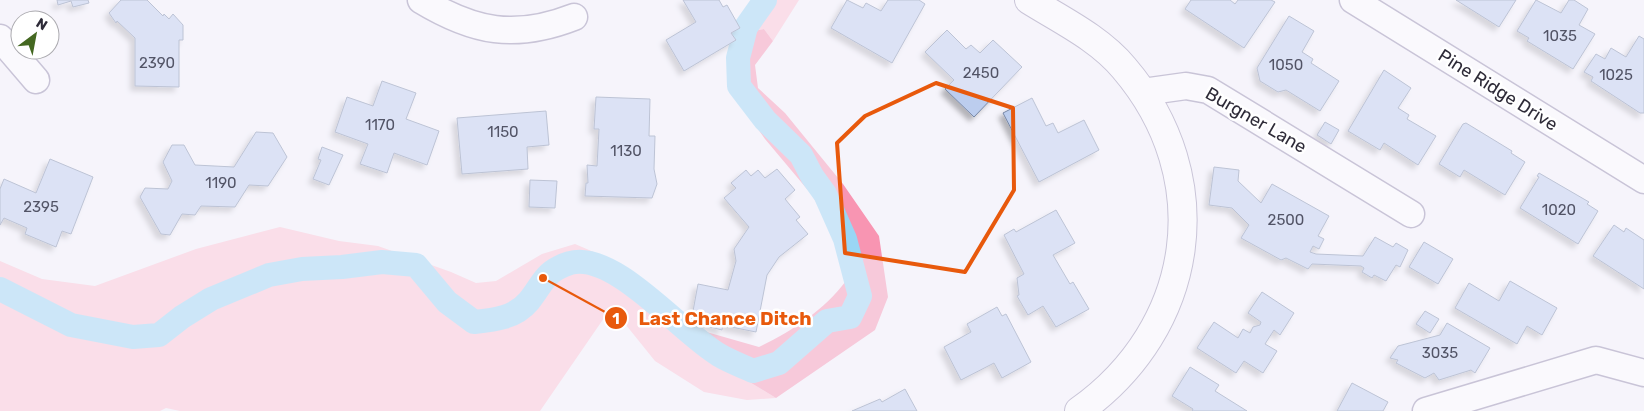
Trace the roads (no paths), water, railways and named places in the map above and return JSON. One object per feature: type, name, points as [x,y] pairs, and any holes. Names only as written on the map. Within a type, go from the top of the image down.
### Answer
[{"type":"street","points":[[421,0],[448,16],[476,26],[506,31],[535,29],[574,17]]},
{"type":"street","points":[[1029,0],[1095,41],[1123,67],[1143,92],[1159,118],[1169,144],[1180,187],[1183,230],[1178,271],[1165,309],[1148,341],[1126,371],[1103,394],[1079,411]]},
{"type":"street","name":"Pine Ridge Drive","points":[[1353,0],[1644,180]]},
{"type":"street","points":[[0,38],[36,80]]},
{"type":"street","name":"Burgner Lane","points":[[1143,92],[1186,86],[1208,90],[1411,214]]},
{"type":"street","points":[[1426,411],[1596,360],[1644,373]]},
{"type":"waterway","points":[[0,289],[71,325],[133,337],[159,335],[182,317],[211,299],[269,275],[302,269],[382,262],[416,265],[447,302],[474,322],[511,315],[529,301],[549,274],[561,266],[570,263],[588,263],[607,269],[627,281],[704,344],[723,357],[753,371],[779,363],[827,321],[850,317],[860,296],[845,239],[825,194],[812,176],[801,155],[765,120],[739,86],[738,58],[746,27],[765,0]]},
{"type":"place","name":"Last Chance Ditch","points":[[543,278]]}]
